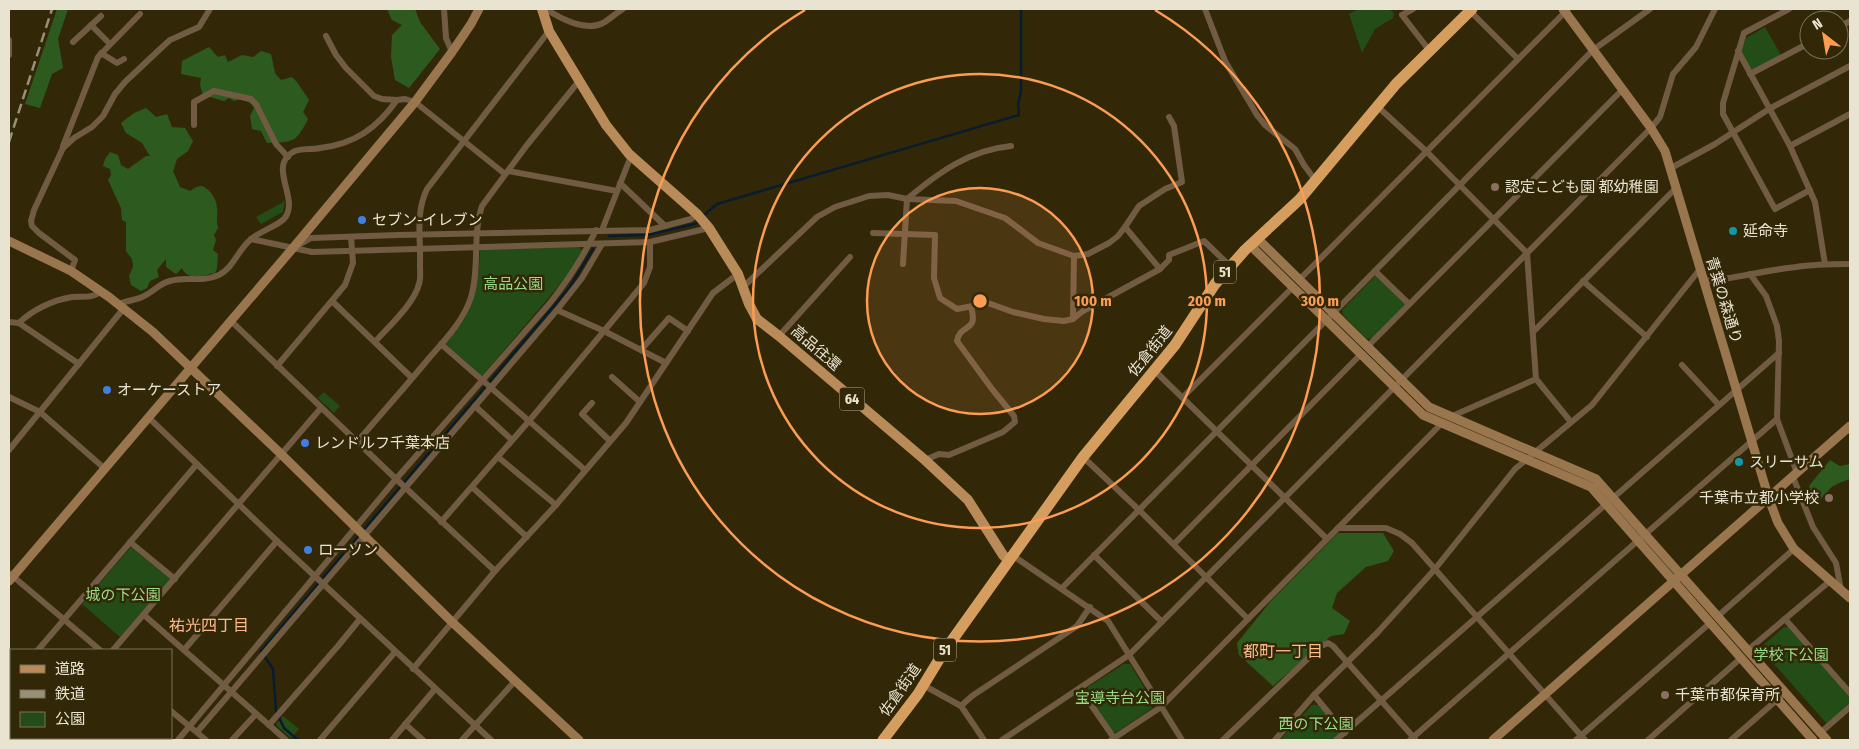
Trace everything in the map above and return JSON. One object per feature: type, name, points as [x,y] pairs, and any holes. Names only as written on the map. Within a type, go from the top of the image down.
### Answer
[{"type":"highway","name":"佐倉街道","points":[[883,740],[1083,457],[1185,331],[1215,284],[1253,242],[1300,199],[1377,106],[1429,50],[1471,10]]},
{"type":"main road","name":"64","points":[[542,9],[549,30],[606,125],[631,156],[709,228]]},
{"type":"main road","name":"高品往還","points":[[709,228],[738,274],[749,304],[758,319],[925,460],[968,500],[1003,555],[1013,558]]},
{"type":"street","points":[[63,148],[74,138],[92,127],[103,116],[115,94],[158,50],[170,40],[199,27],[210,9]]},
{"type":"street","points":[[444,9],[446,38],[452,52]]},
{"type":"street","points":[[99,649],[10,577],[293,248],[414,102],[452,52],[479,9]]},
{"type":"street","points":[[546,9],[569,21],[595,26],[623,9]]},
{"type":"street","points":[[1205,9],[1225,61],[1257,115],[1266,126],[1295,149],[1304,166],[1315,180]]},
{"type":"street","points":[[1412,9],[1402,15],[1429,50]]},
{"type":"street","points":[[1062,588],[1593,50],[1650,9]]},
{"type":"street","points":[[1002,740],[1129,656],[1651,128],[1660,117],[1673,74],[1696,47],[1715,9]]},
{"type":"street","points":[[1787,9],[1744,33],[1723,103],[1723,114],[1775,209],[1810,190]]},
{"type":"street","points":[[1471,10],[1518,59]]},
{"type":"street","points":[[1183,397],[1565,10]]},
{"type":"street","name":"青葉の森通り","points":[[1565,10],[1651,128],[1664,151],[1677,187],[1700,269],[1778,523],[1794,549],[1850,598]]},
{"type":"street","points":[[71,271],[76,260],[39,234],[32,226],[31,221],[101,53],[140,14]]},
{"type":"street","points":[[73,42],[101,16]]},
{"type":"street","points":[[91,25],[110,44]]},
{"type":"street","points":[[375,342],[412,299],[420,284],[419,213],[427,189],[549,30]]},
{"type":"street","points":[[326,36],[336,55],[346,68],[374,96],[382,99],[405,99],[414,102],[507,172],[617,191]]},
{"type":"street","points":[[9,40],[9,55]]},
{"type":"street","points":[[1750,74],[1799,47]]},
{"type":"street","points":[[1738,51],[1790,146],[1815,202],[1825,264]]},
{"type":"street","points":[[101,53],[117,63],[124,59]]},
{"type":"street","points":[[1671,168],[1733,133],[1769,109],[1850,66]]},
{"type":"street","points":[[357,442],[462,317],[470,299],[476,264],[478,218],[482,206],[579,81]]},
{"type":"street","points":[[1174,544],[1622,90]]},
{"type":"street","points":[[194,125],[194,102],[214,91],[251,99],[256,104],[276,144],[288,157]]},
{"type":"street","points":[[9,450],[80,364],[122,306],[131,299],[141,298],[168,281],[204,280],[224,272],[251,238],[282,220],[289,211],[289,195],[283,178],[284,164],[293,152],[320,148],[358,138],[389,111],[397,100]]},
{"type":"street","points":[[1377,106],[1426,151],[1527,253],[1536,379],[1571,422]]},
{"type":"street","points":[[1790,146],[1850,114]]},
{"type":"street","points":[[743,287],[817,216],[869,196],[888,195],[907,199],[956,201],[1005,218],[1038,243],[1074,256],[1099,250],[1118,236],[1139,206],[1165,189],[1182,182],[1174,126],[1169,117]]},
{"type":"street","points":[[903,264],[907,199],[939,172],[968,157],[985,150],[1011,146]]},
{"type":"street","points":[[197,732],[475,406],[487,384],[570,278],[585,255],[590,243],[599,230],[631,156]]},
{"type":"street","points":[[620,182],[665,226]]},
{"type":"street","points":[[1533,332],[1677,187]]},
{"type":"street","points":[[293,248],[311,238],[650,230],[691,219],[696,214]]},
{"type":"street","points":[[1125,227],[1160,269]]},
{"type":"street","points":[[251,238],[312,252],[353,249],[650,242],[709,228]]},
{"type":"street","points":[[873,233],[934,235],[934,278],[940,298],[957,309],[988,303],[1013,312],[1044,319],[1064,321],[1073,319],[1083,311],[1160,269],[1169,260],[1169,255],[1204,241],[1230,266]]},
{"type":"street","points":[[277,366],[333,302],[345,285],[353,263],[351,237]]},
{"type":"street","points":[[9,241],[71,271],[102,291],[153,332],[281,454],[452,622],[579,740]]},
{"type":"street","points":[[441,522],[529,421],[644,282],[650,267],[650,242]]},
{"type":"street","points":[[1253,242],[1254,249],[1296,283],[1398,384],[1423,415],[1591,487],[1610,501]]},
{"type":"street","points":[[178,740],[396,479],[556,310],[582,278],[602,244]]},
{"type":"street","points":[[1073,319],[1074,256]]},
{"type":"street","points":[[780,336],[850,257]]},
{"type":"street","points":[[1704,281],[1724,280],[1796,266],[1850,264]]},
{"type":"street","points":[[1275,740],[1314,695],[1378,632],[1435,569],[1515,470],[1592,405],[1700,269]]},
{"type":"street","points":[[1375,271],[1409,304]]},
{"type":"street","points":[[413,668],[495,571],[556,505],[626,423],[713,293],[738,274]]},
{"type":"street","points":[[1750,274],[1770,305],[1777,326],[1779,353],[1777,419],[1814,527],[1836,563],[1841,590]]},
{"type":"street","points":[[1583,281],[1647,337]]},
{"type":"street","points":[[19,323],[38,309],[71,298],[95,297],[102,291]]},
{"type":"street","points":[[333,302],[412,378]]},
{"type":"street","points":[[925,460],[939,454],[949,455],[994,436],[1003,432],[1014,422],[1014,416],[992,390],[958,341],[958,336],[972,323],[974,318],[971,307]]},
{"type":"street","points":[[556,310],[604,331],[666,363]]},
{"type":"street","points":[[640,350],[669,318],[688,331]]},
{"type":"street","points":[[230,320],[441,522],[495,571]]},
{"type":"street","points":[[9,322],[19,323],[80,364]]},
{"type":"street","points":[[441,344],[585,470]]},
{"type":"street","points":[[1336,740],[1779,353]]},
{"type":"street","points":[[1682,365],[1719,405]]},
{"type":"street","points":[[1154,370],[1327,539]]},
{"type":"street","points":[[612,377],[640,402]]},
{"type":"street","points":[[1450,417],[1536,379]]},
{"type":"street","points":[[1398,384],[1429,408],[1596,479],[1610,501],[1642,537],[1682,575],[1827,740]]},
{"type":"street","points":[[10,399],[40,412],[104,468]]},
{"type":"street","points":[[592,403],[582,414],[610,441]]},
{"type":"street","points":[[475,406],[512,440]]},
{"type":"street","points":[[114,649],[321,408]]},
{"type":"street","points":[[148,417],[277,541],[491,740]]},
{"type":"street","points":[[1223,740],[1321,646],[1328,643],[1348,662],[1414,739],[1777,419]]},
{"type":"street","points":[[1080,689],[1112,739],[1161,708],[1442,423]]},
{"type":"street","points":[[1492,740],[1675,582],[1850,426]]},
{"type":"street","points":[[498,457],[556,505]]},
{"type":"street","points":[[1083,457],[1174,544],[1206,579],[1248,619]]},
{"type":"street","points":[[39,649],[197,464]]},
{"type":"street","points":[[472,487],[527,537]]},
{"type":"street","points":[[1338,528],[1386,528],[1412,542],[1545,693],[1581,739],[1710,623]]},
{"type":"street","points":[[1642,537],[1675,582],[1812,740]]},
{"type":"street","points":[[184,650],[277,541]]},
{"type":"street","points":[[130,542],[175,579]]},
{"type":"street","points":[[1718,616],[1794,549]]},
{"type":"street","points":[[1094,555],[1162,622]]},
{"type":"street","points":[[1013,558],[1062,588],[1108,621],[1182,740]]},
{"type":"street","points":[[1748,650],[1830,581]]},
{"type":"street","points":[[961,706],[972,696],[1076,626],[1090,608]]},
{"type":"street","points":[[144,615],[286,740]]},
{"type":"street","points":[[269,725],[360,619]]},
{"type":"street","points":[[1785,619],[1850,693]]},
{"type":"street","points":[[320,740],[395,652]]},
{"type":"street","points":[[1648,740],[1741,658]]},
{"type":"street","points":[[462,740],[515,681]]},
{"type":"street","points":[[923,685],[961,706],[984,740]]},
{"type":"street","points":[[392,740],[435,689]]},
{"type":"street","points":[[1731,740],[1785,693]]},
{"type":"street","points":[[1314,695],[1345,733]]},
{"type":"street","points":[[1820,732],[1850,706]]},
{"type":"street","points":[[172,711],[206,740]]},
{"type":"street","points":[[232,740],[256,714]]},
{"type":"street","points":[[405,724],[423,740]]},
{"type":"green space","points":[[57,9],[68,9],[58,39],[63,68],[52,74],[40,108],[25,104]]},
{"type":"green space","points":[[387,9],[415,9],[420,22],[440,49],[409,88],[395,80],[391,57],[392,35],[402,25],[392,20]]},
{"type":"green space","points":[[1358,9],[1388,9],[1394,13],[1393,18],[1375,29],[1362,53],[1349,14]]},
{"type":"green space","points":[[1765,27],[1781,55],[1753,70],[1741,51],[1746,38]]},
{"type":"green space","points":[[209,47],[218,57],[225,55],[228,62],[242,55],[253,57],[261,51],[271,54],[275,73],[281,80],[292,77],[309,100],[303,112],[308,119],[297,137],[283,142],[267,143],[261,131],[252,129],[250,116],[254,108],[250,103],[240,99],[234,101],[229,98],[224,101],[203,95],[200,85],[201,78],[181,74],[182,61]]},
{"type":"green space","points":[[146,108],[156,117],[167,114],[172,127],[185,128],[193,141],[188,151],[177,159],[173,171],[180,187],[190,191],[201,186],[210,191],[214,198],[217,205],[218,228],[214,235],[216,240],[213,250],[218,254],[215,273],[196,276],[188,275],[182,268],[176,274],[166,267],[166,259],[157,270],[159,277],[150,281],[147,288],[141,291],[131,285],[129,276],[133,267],[132,259],[126,251],[126,222],[122,220],[121,208],[108,180],[111,175],[110,169],[103,166],[110,152],[118,155],[121,165],[128,169],[146,156],[150,156],[142,143],[126,133],[121,123],[134,113]]},
{"type":"green space","points":[[285,201],[283,212],[261,224],[256,217]]},
{"type":"green space","name":"高品公園","points":[[578,246],[583,252],[567,276],[482,376],[445,343],[463,321],[472,302],[478,276],[480,249]]},
{"type":"green space","points":[[1375,276],[1378,276],[1405,303],[1405,306],[1373,338],[1367,339],[1343,315],[1342,310]]},
{"type":"green space","points":[[324,392],[340,406],[334,413],[318,398]]},
{"type":"green space","points":[[1830,460],[1840,466],[1850,464],[1850,479],[1832,487],[1819,500],[1813,498],[1809,486]]},
{"type":"green space","points":[[1338,533],[1383,533],[1394,551],[1388,561],[1366,567],[1337,593],[1332,608],[1350,621],[1344,634],[1331,636],[1273,686],[1239,655],[1237,643],[1271,601]]},
{"type":"green space","name":"城の下公園","points":[[131,547],[171,579],[120,637],[82,604]]},
{"type":"green space","name":"学校下公園","points":[[1784,627],[1791,627],[1850,695],[1850,705],[1827,724],[1760,648]]},
{"type":"green space","name":"宝導寺台公園","points":[[1124,664],[1130,664],[1154,704],[1151,709],[1117,732],[1111,732],[1087,693],[1088,687]]},
{"type":"green space","name":"西の下公園","points":[[1312,705],[1319,705],[1340,729],[1339,734],[1332,740],[1280,740]]},
{"type":"green space","points":[[283,716],[299,729],[291,738],[276,724]]},
{"type":"waterway","points":[[703,216],[717,204],[1019,115],[1018,104],[1021,91],[1021,9]]},
{"type":"waterway","points":[[609,236],[647,235],[695,224],[700,220]]},
{"type":"waterway","points":[[298,740],[284,728],[276,711],[273,669],[261,651],[570,287],[593,249]]},
{"type":"railway","points":[[9,142],[52,9]]},
{"type":"place","name":"認定こども園 都幼稚園","points":[[1495,187]]},
{"type":"place","name":"セブン-イレブン","points":[[362,220]]},
{"type":"place","name":"延命寺","points":[[1733,231]]},
{"type":"place","name":"オーケーストア","points":[[107,390]]},
{"type":"place","name":"レンドルフ千葉本店","points":[[305,443]]},
{"type":"place","name":"スリーサム","points":[[1739,462]]},
{"type":"place","name":"千葉市立都小学校","points":[[1829,498]]},
{"type":"place","name":"ローソン","points":[[308,550]]},
{"type":"place","name":"千葉市都保育所","points":[[1665,695]]},
{"type":"district","name":"祐光四丁目","points":[[209,625]]},
{"type":"district","name":"都町一丁目","points":[[1283,651]]}]
